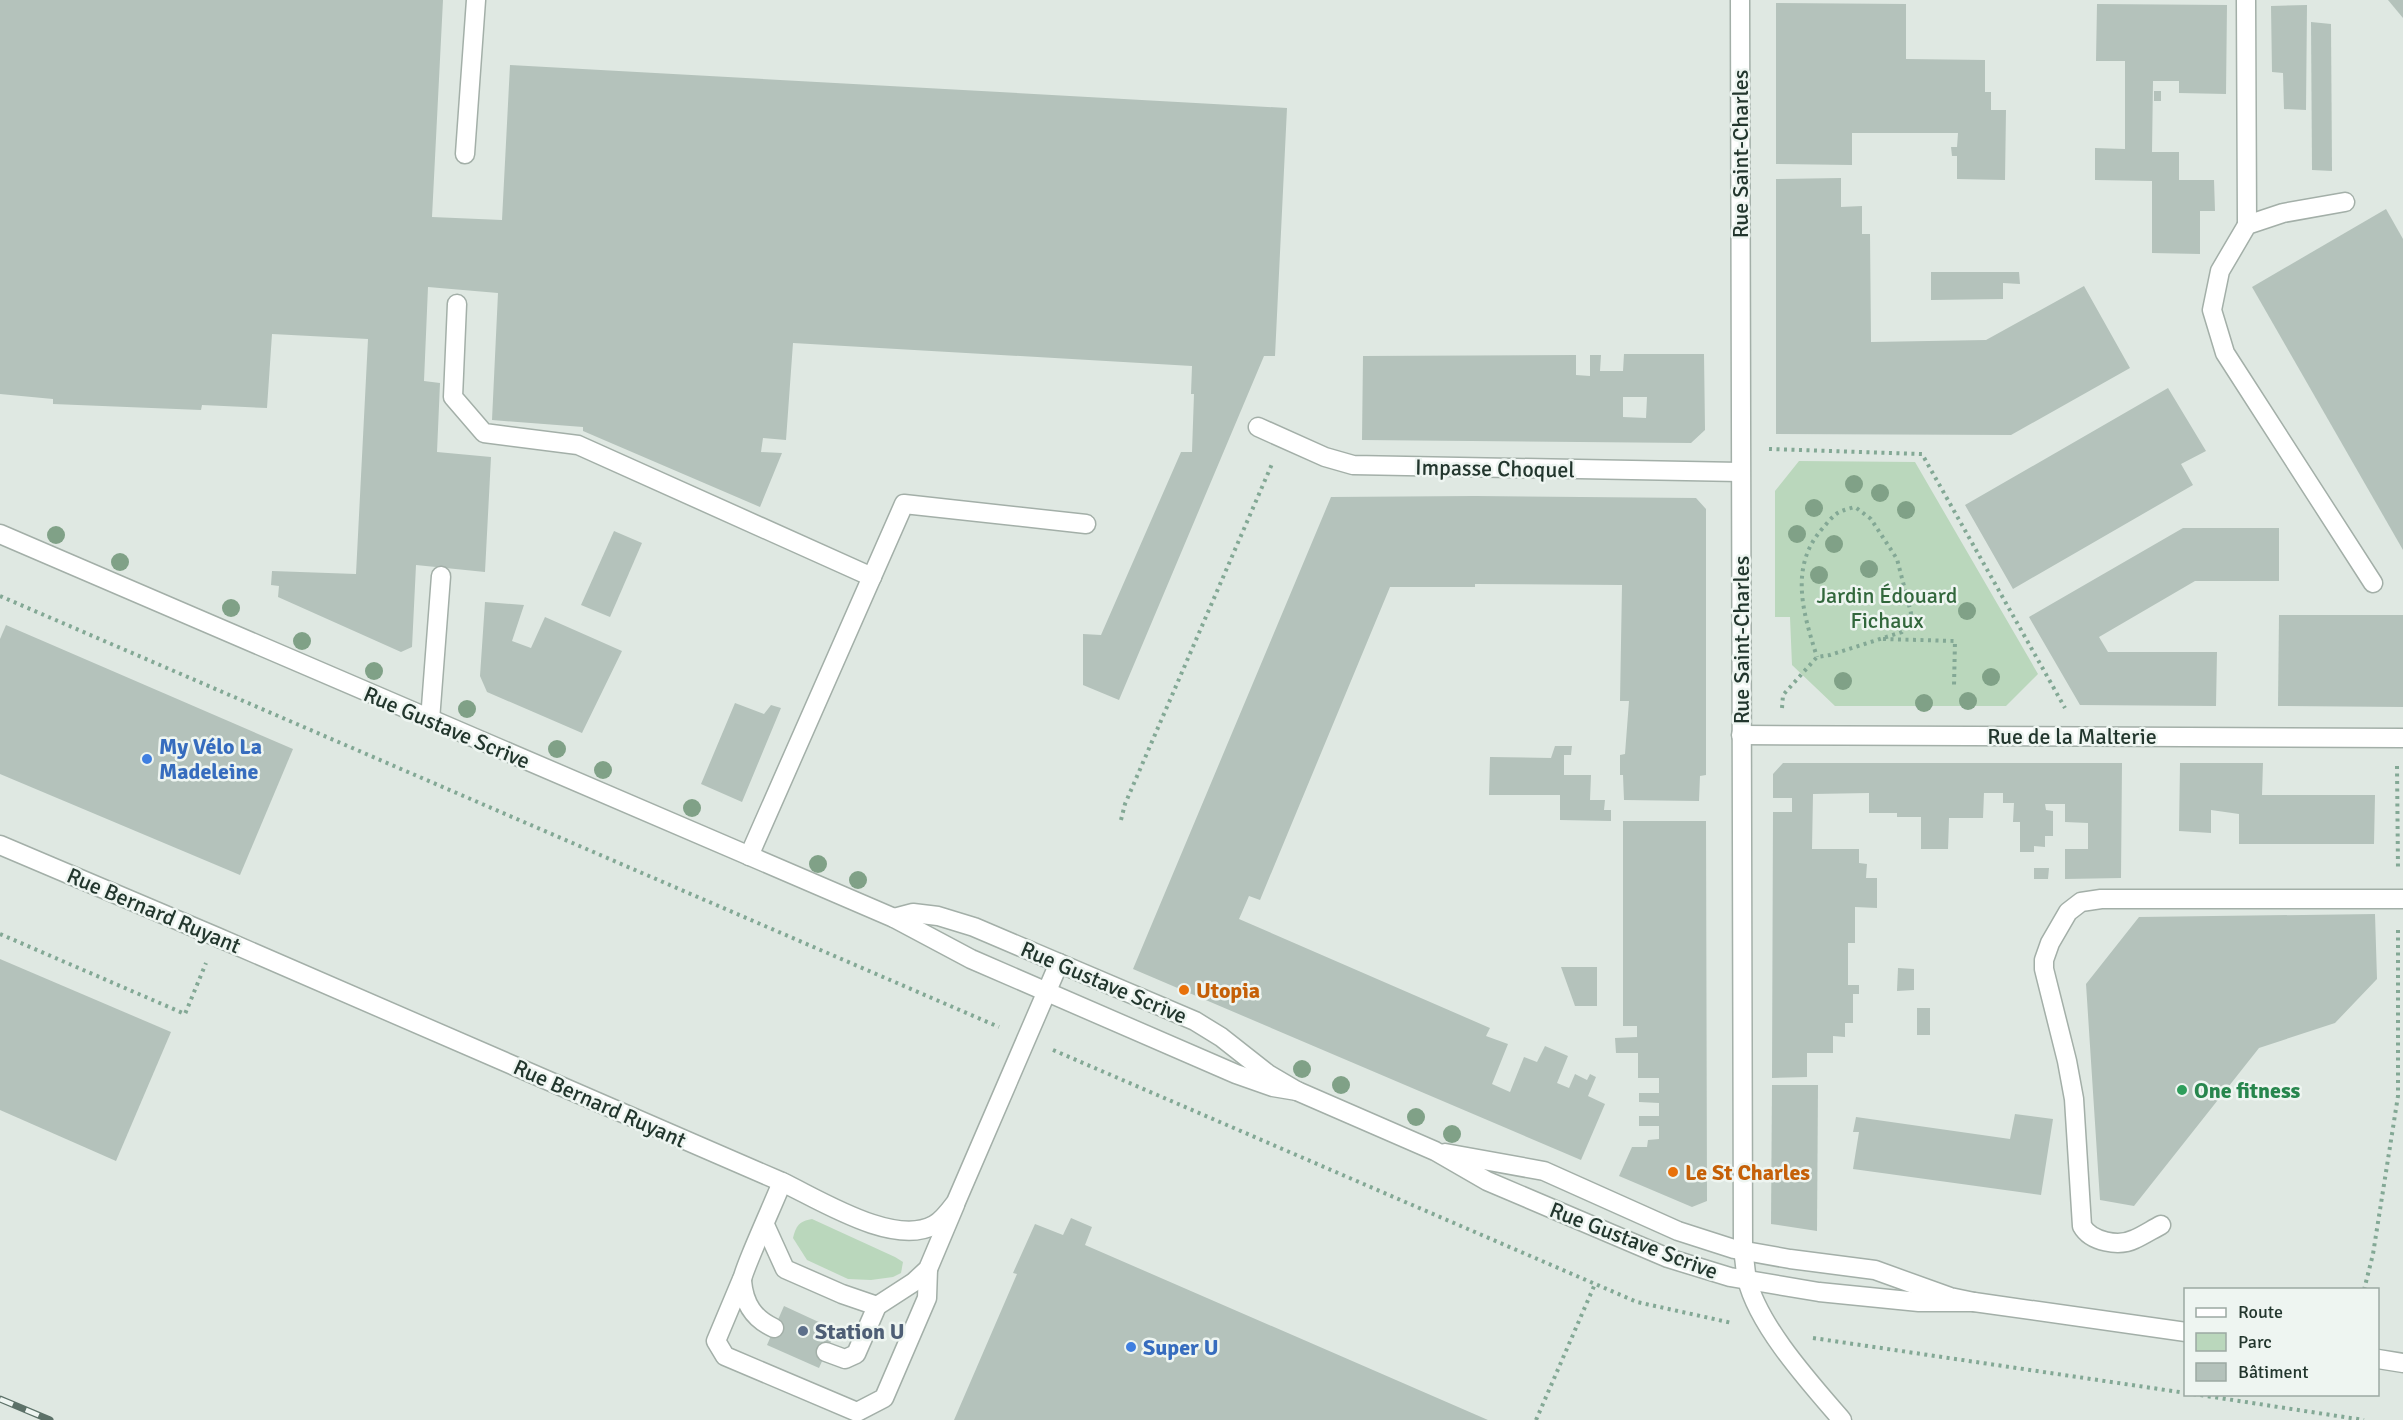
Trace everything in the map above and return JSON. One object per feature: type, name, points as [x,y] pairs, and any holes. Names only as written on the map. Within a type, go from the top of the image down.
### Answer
[{"type":"street","points":[[465,154],[476,0]]},
{"type":"street","name":"Rue Saint-Charles","points":[[1740,0],[1743,1251],[1747,1280]]},
{"type":"street","points":[[2246,0],[2247,225],[2220,271],[2212,310],[2224,353],[2373,583]]},
{"type":"street","points":[[2247,225],[2283,213],[2345,202]]},
{"type":"street","points":[[457,304],[453,397],[484,433],[578,445],[872,577]]},
{"type":"street","name":"Impasse Choquel","points":[[1258,427],[1339,462],[1353,465],[1740,472]]},
{"type":"street","points":[[749,856],[904,504],[1086,524]]},
{"type":"street","name":"Rue Gustave Scrive","points":[[0,534],[894,918],[971,959],[1254,1081],[1297,1091]]},
{"type":"street","points":[[430,720],[441,576]]},
{"type":"street","name":"Rue de la Malterie","points":[[1741,735],[2400,738]]},
{"type":"street","name":"Rue Bernard Ruyant","points":[[0,845],[782,1182],[868,1223],[884,1229],[903,1232],[934,1225],[956,1202],[1059,963]]},
{"type":"street","points":[[2161,1225],[2127,1242],[2095,1239],[2085,1232],[2082,1226],[2076,1117],[2071,1081],[2044,969],[2046,951],[2068,912],[2081,902],[2102,899],[2400,899]]},
{"type":"street","name":"Rue Gustave Scrive","points":[[894,918],[913,913],[956,921],[1059,963],[1195,1021],[1221,1037],[1268,1074],[1297,1091],[1435,1151],[1487,1181],[1655,1253],[1713,1273],[1747,1280],[1773,1332],[1842,1420]]},
{"type":"street","name":"Rue Gustave Scrive","points":[[1435,1151],[1544,1172],[1678,1231],[1743,1251],[1875,1270],[1950,1297],[1974,1302]]},
{"type":"street","points":[[782,1182],[716,1341],[725,1356],[857,1412],[884,1398],[927,1298],[928,1269],[956,1202]]},
{"type":"street","points":[[765,1225],[785,1269],[842,1294],[877,1306]]},
{"type":"street","points":[[826,1352],[845,1359],[856,1354],[877,1306],[914,1282],[928,1269]]},
{"type":"street","points":[[742,1279],[748,1307],[761,1322],[774,1328]]},
{"type":"street","points":[[1747,1280],[1874,1298],[1918,1302],[1974,1302],[2184,1332]]},
{"type":"street","points":[[2379,1359],[2403,1363]]},
{"type":"path","points":[[1121,820],[1130,793],[1282,438]]},
{"type":"path","points":[[1741,449],[1922,454],[2082,736]]},
{"type":"path","points":[[1781,735],[1783,695],[1817,657],[1830,656],[1902,632],[1908,623],[1911,613],[1897,559],[1871,519],[1855,507],[1837,511],[1818,533],[1803,559],[1801,589],[1807,626],[1817,657]]},
{"type":"path","points":[[0,596],[1637,1302],[1773,1332],[2184,1394]]},
{"type":"path","points":[[1879,639],[1955,641],[1954,686]]},
{"type":"path","points":[[2364,1288],[2373,1254],[2398,1096],[2400,738]]},
{"type":"path","points":[[0,934],[185,1014],[217,937]]},
{"type":"path","points":[[1536,1420],[1595,1284]]},
{"type":"path","points":[[2200,1396],[2364,1420]]},
{"type":"green space","name":"Jardin Édouard Fichaux","points":[[1799,461],[1915,462],[2038,674],[2006,706],[1835,706],[1792,665],[1790,617],[1775,617],[1775,491]]},
{"type":"green space","points":[[812,1219],[895,1257],[903,1262],[901,1273],[893,1277],[871,1280],[848,1279],[807,1260],[793,1238],[799,1225]]},
{"type":"building","points":[[0,0],[443,0],[432,217],[502,220],[510,65],[1287,108],[1275,356],[1264,356],[1119,700],[1083,685],[1083,634],[1101,635],[1181,452],[1192,452],[1194,394],[1191,394],[1192,366],[793,343],[786,440],[763,438],[761,452],[782,453],[760,507],[583,431],[583,427],[492,420],[498,293],[428,287],[424,381],[440,383],[437,452],[491,457],[485,572],[416,565],[412,647],[401,652],[278,597],[279,586],[271,585],[272,571],[356,574],[368,339],[272,334],[267,408],[202,405],[201,410],[53,404],[53,399],[0,394]]},
{"type":"building","points":[[2388,0],[2403,0],[2403,18]]},
{"type":"building","points":[[1776,3],[1906,4],[1906,59],[1985,60],[1985,92],[1991,92],[1991,110],[2006,110],[2005,180],[1957,179],[1957,156],[1952,156],[1951,147],[1957,147],[1958,133],[1852,133],[1852,165],[1776,164]]},
{"type":"building","points":[[2097,4],[2227,5],[2226,94],[2179,93],[2179,81],[2153,81],[2152,152],[2179,152],[2179,180],[2214,180],[2215,211],[2200,211],[2200,254],[2152,253],[2152,181],[2095,180],[2095,148],[2125,149],[2125,61],[2096,61]]},
{"type":"building","points":[[2307,5],[2306,110],[2284,109],[2283,73],[2272,72],[2271,6]]},
{"type":"building","points":[[2311,22],[2331,24],[2332,171],[2312,170]]},
{"type":"building","points":[[2154,91],[2161,91],[2161,101],[2154,101]]},
{"type":"building","points":[[1841,178],[1841,207],[1862,206],[1862,234],[1870,234],[1871,342],[1986,340],[2084,286],[2130,368],[2011,435],[1776,434],[1776,179]]},
{"type":"building","points":[[2386,209],[2403,239],[2403,550],[2252,287]]},
{"type":"building","points":[[1931,272],[2019,272],[2020,284],[2003,283],[2003,299],[1931,300]]},
{"type":"building","points":[[1624,354],[1704,354],[1705,430],[1691,443],[1362,440],[1363,356],[1576,355],[1576,375],[1590,376],[1590,355],[1601,355],[1600,371],[1623,371]],"holes":[[[1623,397],[1647,397],[1646,418],[1623,417]]]},
{"type":"building","points":[[2168,388],[2206,451],[2181,464],[2193,485],[2013,589],[1965,505]]},
{"type":"building","points":[[1331,497],[1696,498],[1706,509],[1706,775],[1700,776],[1699,801],[1624,800],[1620,755],[1625,754],[1629,701],[1620,701],[1622,585],[1475,584],[1475,587],[1390,587],[1260,900],[1249,896],[1239,919],[1490,1028],[1486,1036],[1508,1044],[1492,1084],[1510,1092],[1524,1057],[1537,1062],[1545,1046],[1568,1056],[1557,1083],[1569,1088],[1575,1074],[1587,1080],[1590,1074],[1596,1077],[1588,1096],[1605,1104],[1581,1160],[1133,969]]},
{"type":"building","points":[[2183,528],[2279,528],[2279,581],[2195,581],[2099,637],[2108,652],[2217,652],[2216,706],[2080,705],[2029,617]]},
{"type":"building","points":[[614,531],[642,543],[610,617],[581,605]]},
{"type":"building","points":[[485,602],[524,605],[512,641],[531,648],[545,617],[622,651],[582,733],[487,692],[480,676]]},
{"type":"building","points":[[2279,615],[2403,615],[2403,707],[2278,706]]},
{"type":"building","points":[[6,625],[293,749],[240,875],[0,774],[0,639]]},
{"type":"building","points":[[735,703],[764,714],[771,705],[781,708],[742,802],[701,784]]},
{"type":"building","points":[[1555,746],[1572,746],[1571,755],[1564,755],[1564,775],[1591,775],[1590,800],[1605,800],[1604,810],[1611,810],[1611,821],[1560,820],[1560,795],[1489,795],[1490,757],[1551,758]]},
{"type":"building","points":[[1783,763],[2122,763],[2121,878],[2065,879],[2065,849],[2088,849],[2088,823],[2065,822],[2065,804],[2045,804],[2046,810],[2053,811],[2053,836],[2045,836],[2045,847],[2034,846],[2034,852],[2020,852],[2020,822],[2013,822],[2014,803],[2003,803],[2003,793],[1984,793],[1983,818],[1949,818],[1948,849],[1921,849],[1921,817],[1897,817],[1897,813],[1869,813],[1869,793],[1813,794],[1812,849],[1859,849],[1859,863],[1867,864],[1866,878],[1877,878],[1877,908],[1855,907],[1855,943],[1848,943],[1848,985],[1859,985],[1859,994],[1853,994],[1853,1023],[1845,1023],[1845,1037],[1833,1036],[1833,1053],[1807,1053],[1807,1077],[1772,1078],[1773,812],[1792,812],[1792,798],[1773,798],[1773,774]]},
{"type":"building","points":[[2180,763],[2263,763],[2262,795],[2375,795],[2374,844],[2239,844],[2239,814],[2211,810],[2211,833],[2179,831]]},
{"type":"building","points":[[1623,821],[1706,821],[1707,1201],[1692,1207],[1619,1176],[1632,1147],[1647,1147],[1648,1140],[1659,1139],[1659,1126],[1639,1126],[1639,1116],[1659,1116],[1659,1103],[1639,1102],[1639,1093],[1659,1093],[1659,1078],[1638,1078],[1638,1053],[1616,1053],[1615,1038],[1637,1037],[1637,1026],[1623,1026]]},
{"type":"building","points":[[2034,868],[2049,868],[2048,879],[2034,879]]},
{"type":"building","points":[[2375,914],[2377,979],[2335,1023],[2259,1048],[2134,1206],[2100,1200],[2086,984],[2139,917]]},
{"type":"building","points":[[0,959],[171,1032],[116,1161],[0,1110]]},
{"type":"building","points":[[1561,967],[1597,967],[1597,1006],[1575,1006]]},
{"type":"building","points":[[1898,968],[1914,969],[1914,990],[1897,991]]},
{"type":"building","points":[[1917,1008],[1930,1008],[1930,1035],[1917,1035]]},
{"type":"building","points":[[1772,1085],[1818,1085],[1817,1231],[1771,1224]]},
{"type":"building","points":[[2015,1114],[2053,1119],[2041,1195],[1853,1169],[1859,1132],[1853,1132],[1856,1117],[2010,1139]]},
{"type":"building","name":"Super U","points":[[1071,1218],[1092,1227],[1085,1245],[1488,1420],[954,1420],[1017,1274],[1013,1273],[1035,1224],[1063,1235]]},
{"type":"building","points":[[784,1306],[836,1330],[819,1368],[767,1345]]},
{"type":"railway","points":[[0,1399],[50,1420]]},
{"type":"place","name":"My Vélo La Madeleine","points":[[147,759]]},
{"type":"place","name":"Utopia","points":[[1184,990]]},
{"type":"place","name":"One fitness","points":[[2182,1090]]},
{"type":"place","name":"Le St Charles","points":[[1673,1172]]},
{"type":"place","name":"Station U","points":[[803,1331]]},
{"type":"place","name":"Super U","points":[[1131,1347]]}]
